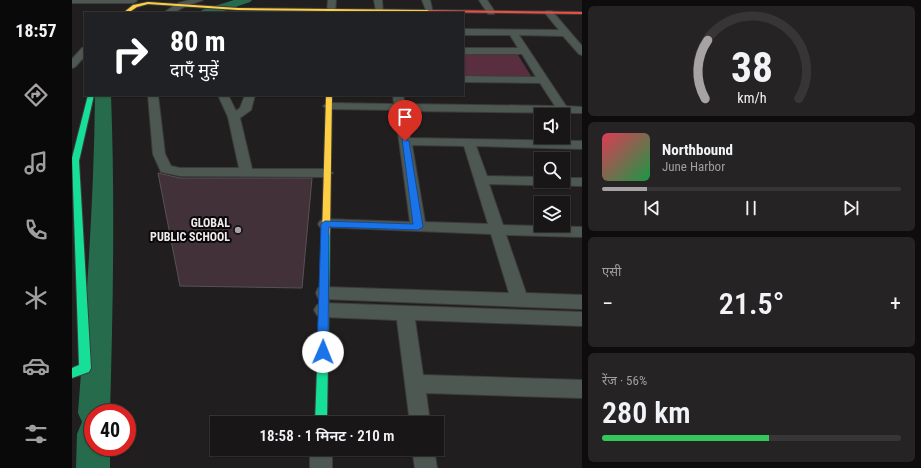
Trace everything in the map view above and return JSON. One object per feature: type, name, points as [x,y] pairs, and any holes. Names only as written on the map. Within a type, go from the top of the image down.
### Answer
[{"type":"street","points":[[331,12],[332,0]]},
{"type":"street","points":[[378,0],[380,12]]},
{"type":"street","points":[[426,0],[426,12]]},
{"type":"street","points":[[482,0],[491,12]]},
{"type":"street","points":[[72,1],[131,1],[181,5],[202,3],[240,10],[331,12],[582,13]]},
{"type":"street","points":[[126,12],[135,6],[148,3]]},
{"type":"street","points":[[169,12],[181,5]]},
{"type":"street","points":[[550,13],[582,52]]},
{"type":"street","points":[[464,32],[566,33]]},
{"type":"street","points":[[513,33],[561,108]]},
{"type":"street","points":[[72,47],[84,48]]},
{"type":"street","points":[[72,66],[84,49]]},
{"type":"street","points":[[464,51],[525,51]]},
{"type":"street","points":[[72,66],[84,66]]},
{"type":"street","points":[[464,79],[543,80]]},
{"type":"street","points":[[72,373],[85,368],[76,247],[75,161],[91,96]]},
{"type":"street","points":[[153,96],[159,154],[166,169],[180,172],[326,173]]},
{"type":"street","points":[[224,96],[234,117],[247,173]]},
{"type":"street","points":[[234,117],[245,110],[250,96]]},
{"type":"street","points":[[321,416],[328,100],[399,101],[542,108]]},
{"type":"street","points":[[399,101],[418,227]]},
{"type":"street","points":[[570,109],[582,110]]},
{"type":"street","points":[[405,141],[582,145]]},
{"type":"street","points":[[469,142],[520,300]]},
{"type":"street","points":[[481,180],[582,182]]},
{"type":"street","points":[[325,224],[582,232]]},
{"type":"street","points":[[324,302],[520,300],[582,302]]},
{"type":"street","points":[[324,302],[405,313],[582,319]]},
{"type":"street","points":[[405,313],[419,416]]},
{"type":"street","points":[[415,384],[582,389]]},
{"type":"street","points":[[320,468],[321,456]]},
{"type":"street","points":[[424,456],[426,468]]},
{"type":"shaded area","points":[[464,55],[518,55],[531,76],[464,76]]},
{"type":"building","name":"GLOBAL PUBLIC SCHOOL","points":[[158,173],[180,178],[312,178],[302,288],[180,286]]},
{"type":"waterway","points":[[209,12],[246,0]]},
{"type":"waterway","points":[[94,404],[101,283],[104,177],[103,96]]},
{"type":"waterway","points":[[93,456],[93,468]]},
{"type":"traffic: fast","points":[[72,373],[85,368],[75,161],[91,96]]},
{"type":"traffic: fast","points":[[321,416],[326,234]]},
{"type":"traffic: slow","points":[[126,12],[135,6],[148,3],[238,9],[430,11]]},
{"type":"traffic: slow","points":[[326,234],[329,96]]},
{"type":"traffic: jam","points":[[430,11],[582,13]]},
{"type":"place","name":"GLOBAL PUBLIC SCHOOL","points":[[238,230]]},
{"type":"route","points":[[323,352],[325,224],[418,227],[405,141]]}]
